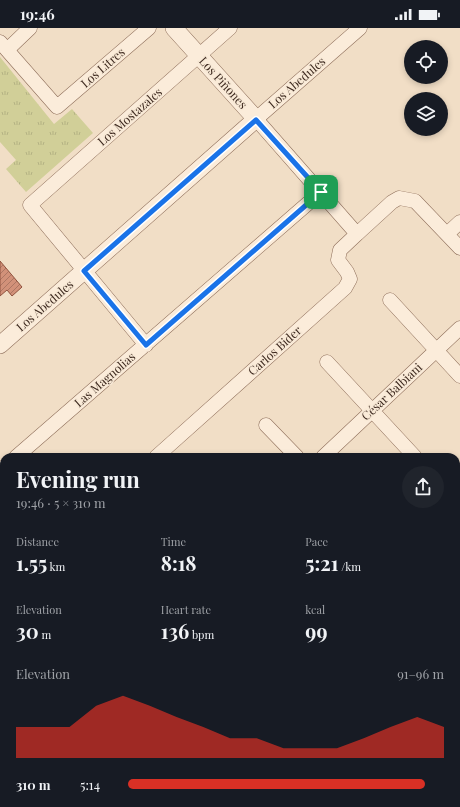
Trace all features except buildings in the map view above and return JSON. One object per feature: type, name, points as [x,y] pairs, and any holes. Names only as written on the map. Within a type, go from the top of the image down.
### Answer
[{"type":"street","points":[[3,46],[30,28]]},
{"type":"street","name":"Los Litres","points":[[3,46],[57,107],[148,28]]},
{"type":"street","name":"Los Piñones","points":[[174,28],[357,234]]},
{"type":"street","name":"Los Mostazales","points":[[84,271],[30,205],[230,28]]},
{"type":"street","name":"Los Abedules","points":[[0,345],[360,28]]},
{"type":"street","name":"Las Magnolias","points":[[21,453],[321,192]]},
{"type":"street","points":[[357,234],[392,202],[400,198],[415,201],[460,248]]},
{"type":"street","points":[[447,234],[460,222]]},
{"type":"street","name":"Carlos Bider","points":[[160,453],[345,288],[350,278],[338,260],[340,250],[357,234]]},
{"type":"street","points":[[84,271],[146,345]]},
{"type":"street","points":[[390,300],[460,376]]},
{"type":"street","name":"César Balbiani","points":[[328,453],[460,328]]},
{"type":"street","points":[[327,362],[411,453]]},
{"type":"street","points":[[266,425],[293,453]]},
{"type":"green space","points":[[0,57],[54,124],[72,109],[93,133],[26,192],[6,169],[16,160],[0,142]]},
{"type":"route","points":[[256,120],[321,192],[146,345],[84,271],[256,120]]}]
